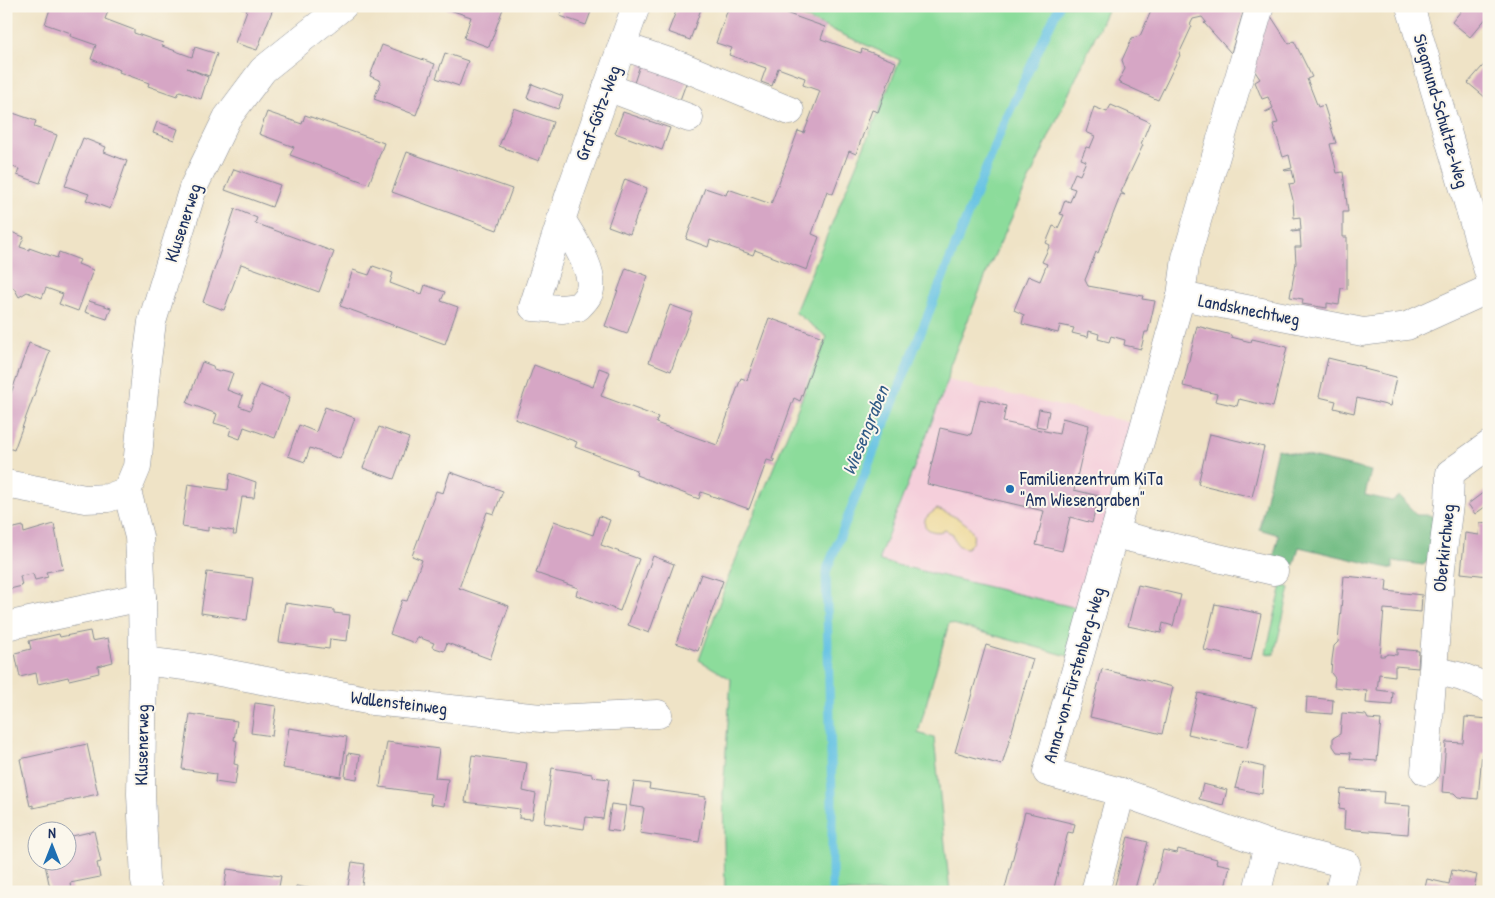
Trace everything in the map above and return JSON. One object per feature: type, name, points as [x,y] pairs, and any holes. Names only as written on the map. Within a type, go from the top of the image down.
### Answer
[{"type":"street","name":"Klusenerweg","points":[[148,892],[141,794],[143,661],[139,537],[127,491],[137,467],[152,322],[193,188],[228,118],[263,70],[343,6]]},
{"type":"street","name":"Graf-Götz-Weg","points":[[561,219],[636,6]]},
{"type":"street","name":"Landsknechtweg","points":[[1260,6],[1186,258],[1181,296],[1363,332],[1407,326],[1489,289]]},
{"type":"street","name":"Siegmund-Schultze-Weg","points":[[1410,6],[1489,274]]},
{"type":"street","points":[[622,46],[681,66],[790,111]]},
{"type":"street","points":[[607,87],[689,118]]},
{"type":"street","name":"Anna-von-Fürstenberg-Weg","points":[[1181,296],[1047,772],[1121,792],[1268,844],[1346,864],[1339,892]]},
{"type":"street","name":"Oberkirchweg","points":[[1425,771],[1441,567],[1449,504],[1450,473],[1489,445]]},
{"type":"street","points":[[6,484],[85,500],[108,498],[127,491]]},
{"type":"street","points":[[1114,534],[1274,571]]},
{"type":"street","points":[[6,626],[142,597]]},
{"type":"street","name":"Wallensteinweg","points":[[143,661],[193,666],[372,701],[551,719],[658,714]]},
{"type":"street","points":[[1434,670],[1462,677],[1489,688]]},
{"type":"street","points":[[1094,892],[1121,792]]},
{"type":"street","points":[[1257,892],[1268,844]]},
{"type":"shaded area","name":"Familienzentrum KiTa \"Am Wiesengraben\"","points":[[948,380],[1133,423],[1081,609],[880,561],[880,555]]},
{"type":"green space","points":[[794,6],[1109,6],[990,265],[950,365],[948,380],[880,555],[880,561],[1081,609],[1068,656],[949,623],[918,733],[934,738],[950,892],[725,892],[723,794],[731,679],[699,660],[729,576],[827,337],[795,312],[900,60],[794,13]]},
{"type":"green space","points":[[1277,449],[1371,471],[1365,495],[1392,501],[1399,496],[1417,515],[1430,515],[1439,519],[1430,560],[1423,565],[1393,561],[1393,569],[1299,547],[1294,565],[1273,559],[1279,535],[1259,529]]},
{"type":"green space","points":[[1282,585],[1290,588],[1274,655],[1266,653]]},
{"type":"sand","points":[[937,509],[958,518],[968,526],[973,535],[973,542],[967,548],[959,546],[953,534],[945,530],[937,532],[927,528],[924,522],[926,518]]},
{"type":"building","points":[[51,6],[110,6],[105,19],[134,30],[134,33],[163,43],[162,46],[192,57],[195,47],[217,54],[209,76],[187,68],[208,77],[201,99],[180,91],[177,96],[148,86],[149,83],[91,59],[96,45],[70,36],[71,33],[45,24]]},
{"type":"building","points":[[237,6],[274,6],[257,50],[235,43],[247,10]]},
{"type":"building","points":[[447,6],[504,6],[489,47],[464,38],[471,17],[447,9]]},
{"type":"building","points":[[564,6],[593,6],[586,25],[560,16]]},
{"type":"building","points":[[678,6],[702,6],[690,40],[668,32]]},
{"type":"building","points":[[729,6],[766,6],[825,27],[821,39],[861,53],[862,49],[896,62],[878,112],[872,110],[856,154],[849,151],[833,194],[827,191],[812,234],[819,237],[807,270],[755,250],[753,255],[710,240],[708,247],[686,239],[705,188],[726,195],[728,189],[771,204],[798,131],[804,133],[820,91],[803,85],[805,78],[778,68],[772,86],[761,82],[766,68],[729,55],[732,48],[716,43]]},
{"type":"building","points":[[1146,6],[1237,6],[1243,13],[1231,53],[1204,23],[1206,22],[1202,17],[1193,19],[1180,55],[1158,100],[1118,82],[1125,69],[1122,60],[1132,38],[1140,36],[1152,9]]},
{"type":"building","points":[[1465,6],[1489,6],[1489,15],[1470,37],[1452,22]]},
{"type":"building","points":[[1267,10],[1289,44],[1294,41],[1312,77],[1307,79],[1318,107],[1324,105],[1336,143],[1330,144],[1337,173],[1343,172],[1348,212],[1343,212],[1343,237],[1347,237],[1347,289],[1341,288],[1339,305],[1327,303],[1327,308],[1302,304],[1303,299],[1290,297],[1296,263],[1295,247],[1301,247],[1300,231],[1292,232],[1292,230],[1301,230],[1300,217],[1294,218],[1293,200],[1289,184],[1295,183],[1292,170],[1284,170],[1292,168],[1289,155],[1283,157],[1273,124],[1278,123],[1273,110],[1265,112],[1273,108],[1268,97],[1262,99],[1255,82],[1260,79],[1252,67]]},
{"type":"building","points":[[382,45],[435,64],[416,115],[374,99],[381,81],[370,76]]},
{"type":"building","points":[[445,53],[468,61],[459,86],[436,78]]},
{"type":"building","points":[[1489,59],[1489,95],[1486,98],[1468,83]]},
{"type":"building","points":[[641,62],[688,78],[680,100],[634,83]]},
{"type":"building","points":[[532,84],[563,96],[558,109],[527,98]]},
{"type":"building","points":[[1111,105],[1150,122],[1141,144],[1143,145],[1121,192],[1125,195],[1121,194],[1098,253],[1096,252],[1085,280],[1088,286],[1143,296],[1142,299],[1155,301],[1148,332],[1145,332],[1141,349],[1124,345],[1125,340],[1111,336],[1109,342],[1098,339],[1099,334],[1089,331],[1088,337],[1072,333],[1074,328],[1060,325],[1058,333],[1022,324],[1024,315],[1014,310],[1028,276],[1040,281],[1047,264],[1042,262],[1050,245],[1046,243],[1053,226],[1058,228],[1064,215],[1060,214],[1065,200],[1070,202],[1075,189],[1069,187],[1075,173],[1080,175],[1086,161],[1081,159],[1086,147],[1090,148],[1095,136],[1086,132],[1094,107],[1107,112]]},
{"type":"building","points":[[514,108],[553,122],[539,161],[499,146]]},
{"type":"building","points":[[267,112],[302,124],[305,115],[384,143],[369,184],[290,155],[294,147],[259,134]]},
{"type":"building","points":[[623,112],[670,128],[662,150],[615,133]]},
{"type":"building","points":[[13,113],[36,121],[34,127],[57,135],[40,183],[17,175],[19,169],[6,165],[6,131]]},
{"type":"building","points":[[157,122],[178,129],[174,140],[153,133]]},
{"type":"building","points":[[83,138],[106,147],[104,152],[127,161],[110,209],[86,200],[89,194],[65,186]]},
{"type":"building","points":[[407,152],[512,189],[497,230],[392,192]]},
{"type":"building","points":[[234,169],[280,185],[272,207],[225,190]]},
{"type":"building","points":[[625,179],[647,188],[630,234],[608,226]]},
{"type":"building","points":[[235,209],[257,218],[255,223],[334,252],[319,292],[241,264],[224,310],[203,302]]},
{"type":"building","points":[[6,230],[24,237],[20,247],[29,250],[29,248],[57,258],[59,252],[80,260],[78,264],[93,270],[78,311],[59,304],[63,294],[46,288],[42,298],[27,292],[19,297],[14,288],[6,285]]},
{"type":"building","points":[[373,266],[393,273],[390,283],[406,289],[422,294],[425,285],[445,292],[441,301],[458,307],[445,344],[340,306],[353,270],[369,275]]},
{"type":"building","points":[[626,268],[648,276],[627,334],[605,326]]},
{"type":"building","points":[[89,301],[111,308],[107,319],[85,312]]},
{"type":"building","points":[[670,305],[692,313],[671,371],[649,362]]},
{"type":"building","points":[[769,318],[823,337],[800,401],[794,398],[772,459],[775,460],[774,462],[767,460],[749,509],[701,492],[699,499],[636,475],[637,470],[575,447],[577,442],[515,419],[534,365],[593,387],[599,368],[610,372],[601,396],[658,417],[656,423],[717,445],[741,378],[747,380]]},
{"type":"building","points":[[1197,326],[1251,342],[1252,339],[1287,347],[1273,407],[1239,399],[1237,406],[1215,401],[1217,394],[1183,386]]},
{"type":"building","points":[[29,343],[50,351],[14,450],[6,447],[6,407]]},
{"type":"building","points":[[1328,358],[1396,377],[1390,406],[1357,398],[1354,413],[1334,408],[1336,401],[1319,397]]},
{"type":"building","points":[[202,362],[213,366],[214,370],[219,372],[222,370],[233,373],[227,390],[243,396],[239,406],[250,410],[260,385],[290,397],[275,438],[244,427],[240,439],[229,435],[231,428],[214,423],[217,414],[187,403]]},
{"type":"building","points":[[980,399],[1006,406],[1003,422],[1059,434],[1062,418],[1089,425],[1074,490],[1099,496],[1092,523],[1070,517],[1062,551],[1036,545],[1044,511],[927,484],[940,428],[971,435]]},
{"type":"building","points":[[325,407],[355,418],[340,459],[310,448],[305,462],[288,456],[299,425],[316,432]]},
{"type":"building","points":[[1039,409],[1049,411],[1046,428],[1036,426]]},
{"type":"building","points":[[379,427],[409,438],[394,479],[363,468]]},
{"type":"building","points":[[1210,434],[1264,447],[1252,497],[1198,484]]},
{"type":"building","points":[[450,472],[503,491],[494,514],[487,512],[459,588],[509,606],[490,659],[447,643],[444,651],[432,647],[434,643],[418,637],[415,643],[390,634],[402,600],[407,601],[422,560],[412,556],[436,491],[443,493]]},
{"type":"building","points":[[230,473],[256,482],[254,498],[242,497],[236,535],[233,535],[234,531],[208,527],[208,531],[182,527],[188,484],[228,490]]},
{"type":"building","points":[[1488,489],[1489,504],[1475,514],[1468,504]]},
{"type":"building","points":[[599,516],[610,520],[601,545],[639,559],[620,611],[576,595],[578,588],[536,573],[554,521],[593,535]]},
{"type":"building","points":[[1480,523],[1489,524],[1489,576],[1461,573],[1465,533],[1479,535]]},
{"type":"building","points":[[54,524],[63,569],[46,572],[48,577],[35,580],[33,574],[20,576],[22,586],[6,590],[6,528],[23,526],[24,533]]},
{"type":"building","points":[[653,556],[674,564],[649,633],[628,625]]},
{"type":"building","points":[[207,572],[253,578],[247,620],[201,613]]},
{"type":"building","points":[[701,574],[723,581],[698,651],[676,643]]},
{"type":"building","points":[[1344,576],[1387,580],[1386,591],[1422,595],[1421,612],[1384,609],[1380,656],[1388,654],[1397,655],[1397,649],[1419,651],[1418,668],[1395,666],[1395,676],[1379,674],[1377,690],[1393,692],[1392,705],[1366,703],[1367,691],[1334,687],[1335,678],[1331,673],[1332,660],[1334,646],[1338,642]]},
{"type":"building","points":[[1138,585],[1181,595],[1173,626],[1163,623],[1161,633],[1128,626]]},
{"type":"building","points":[[285,603],[334,610],[334,613],[350,615],[347,641],[330,639],[329,649],[279,642]]},
{"type":"building","points":[[1215,604],[1261,614],[1251,660],[1204,650]]},
{"type":"building","points":[[90,631],[92,641],[108,638],[113,662],[98,666],[99,673],[69,680],[68,677],[38,684],[36,673],[20,677],[15,653],[31,649],[29,641],[59,634],[60,637]]},
{"type":"building","points":[[986,645],[1033,659],[1002,765],[955,752]]},
{"type":"building","points":[[1102,669],[1173,687],[1162,734],[1090,717]]},
{"type":"building","points":[[1198,693],[1257,707],[1247,748],[1188,734]]},
{"type":"building","points":[[1307,697],[1333,700],[1332,714],[1306,712]]},
{"type":"building","points":[[255,703],[276,706],[272,736],[251,733]]},
{"type":"building","points":[[1342,713],[1366,715],[1368,719],[1381,720],[1377,761],[1350,759],[1351,753],[1337,752],[1333,746],[1333,738],[1340,734]]},
{"type":"building","points":[[190,714],[237,721],[234,740],[237,741],[234,764],[238,765],[235,785],[215,782],[216,774],[182,769]]},
{"type":"building","points":[[1465,717],[1489,719],[1489,754],[1482,753],[1478,799],[1458,797],[1454,793],[1442,792],[1446,742],[1463,743]]},
{"type":"building","points":[[289,728],[347,737],[341,777],[283,768]]},
{"type":"building","points":[[387,742],[439,749],[435,778],[448,779],[444,806],[430,804],[431,794],[380,787]]},
{"type":"building","points":[[87,744],[98,794],[33,808],[33,805],[30,806],[20,759]]},
{"type":"building","points":[[348,753],[360,755],[357,779],[345,777]]},
{"type":"building","points":[[472,755],[527,763],[523,791],[536,794],[532,819],[519,818],[520,809],[465,802]]},
{"type":"building","points":[[1242,762],[1264,767],[1262,794],[1235,788]]},
{"type":"building","points":[[552,768],[592,774],[592,777],[609,779],[603,819],[586,817],[584,829],[544,823]]},
{"type":"building","points":[[634,782],[650,784],[649,789],[706,797],[699,842],[640,833],[644,808],[630,806]]},
{"type":"building","points":[[1203,784],[1227,790],[1223,805],[1199,799]]},
{"type":"building","points":[[1341,789],[1384,792],[1383,804],[1410,806],[1408,834],[1344,829],[1345,810],[1339,809]]},
{"type":"building","points":[[611,804],[626,806],[622,832],[607,830]]},
{"type":"building","points":[[1025,812],[1075,824],[1073,833],[1068,832],[1053,892],[1004,892]]},
{"type":"building","points":[[94,831],[101,862],[97,863],[100,877],[70,883],[72,892],[45,892],[44,889],[50,888],[46,870],[78,870],[78,835]]},
{"type":"building","points":[[1128,837],[1148,842],[1134,892],[1113,892]]},
{"type":"building","points":[[1178,849],[1217,859],[1216,863],[1230,866],[1224,892],[1153,892],[1163,850],[1177,853]]},
{"type":"building","points":[[352,862],[365,864],[361,892],[347,892]]},
{"type":"building","points":[[227,869],[281,876],[278,892],[224,892]]},
{"type":"building","points":[[1452,870],[1477,875],[1473,892],[1424,892],[1427,879],[1449,884]]},
{"type":"building","points":[[296,886],[320,890],[319,892],[295,892]]},
{"type":"waterway","name":"Wiesengraben","points":[[832,892],[832,796],[826,572],[1004,123],[1059,6]]},
{"type":"place","name":"Familienzentrum KiTa \"Am Wiesengraben\"","points":[[1010,489]]}]
